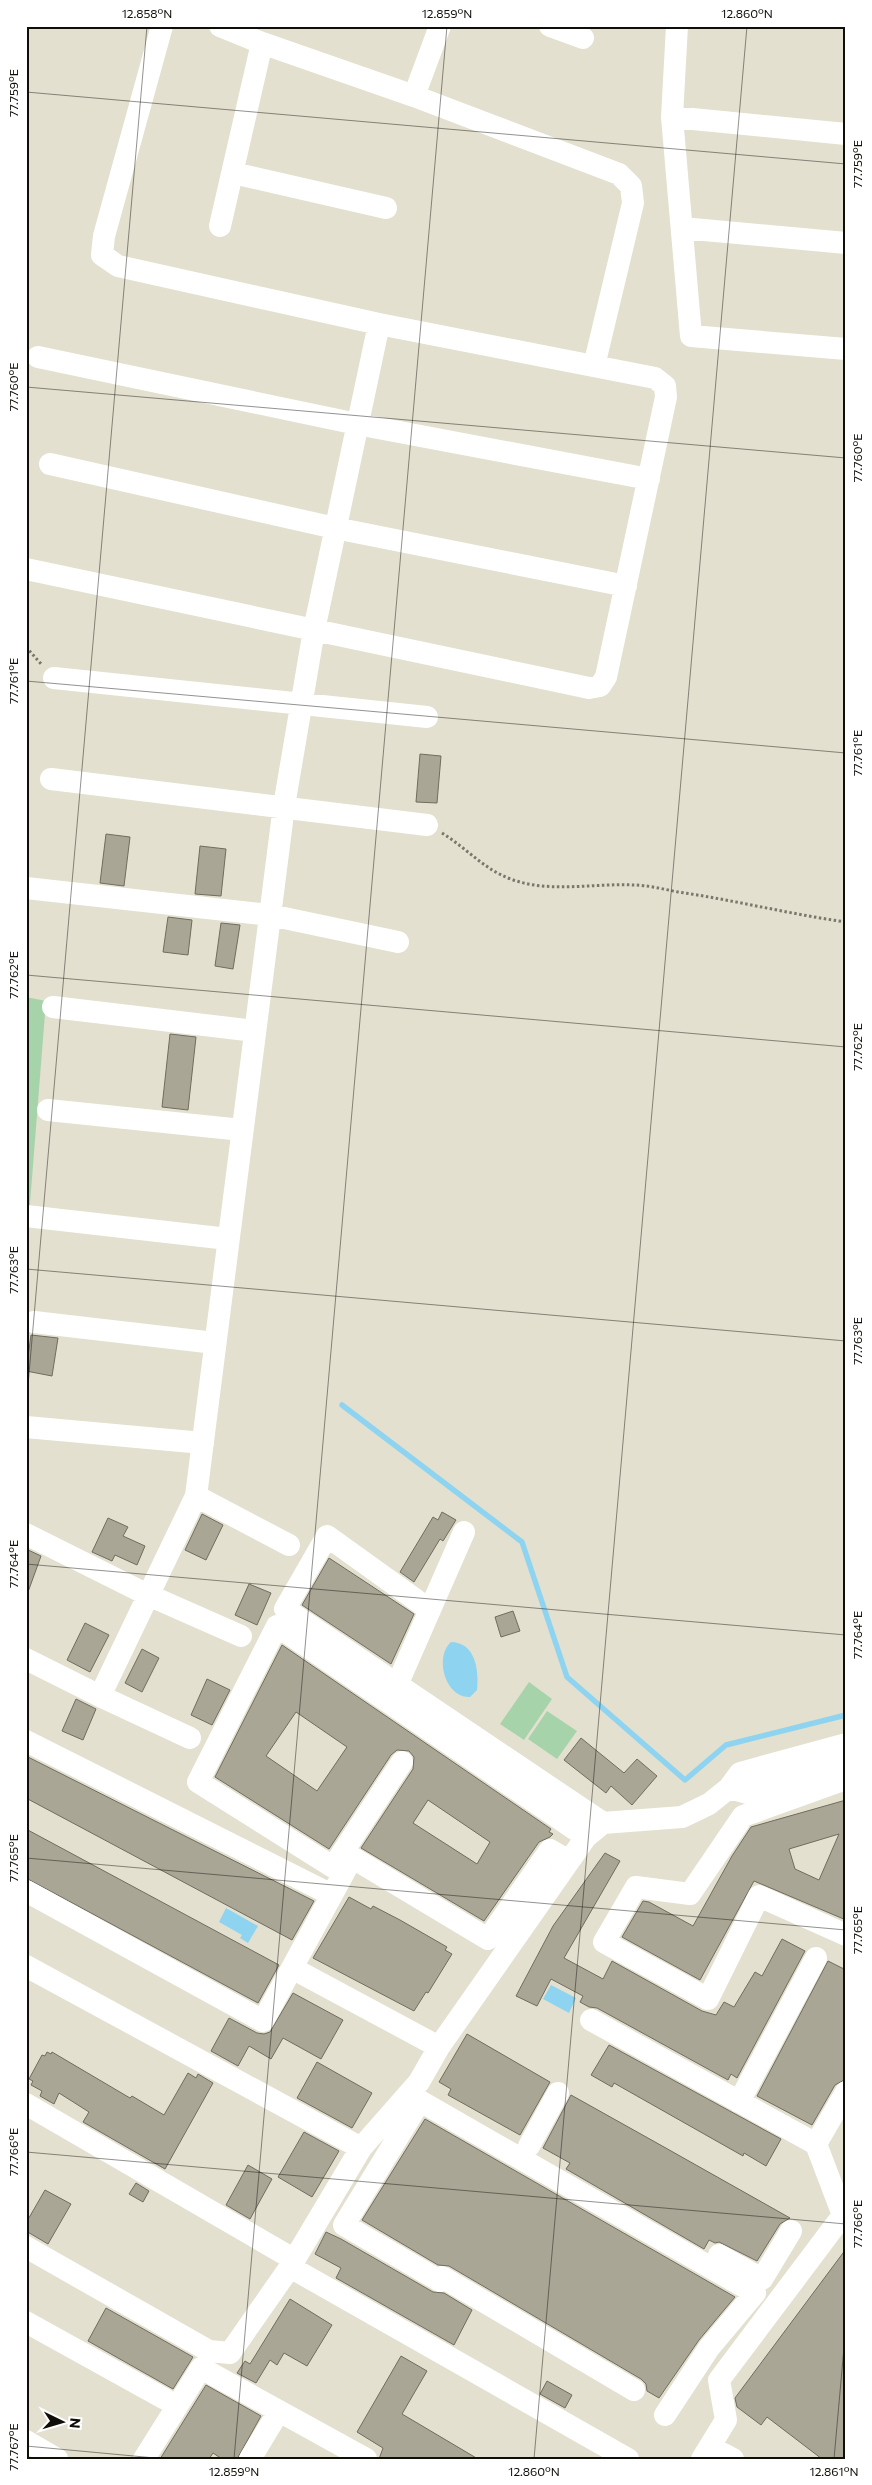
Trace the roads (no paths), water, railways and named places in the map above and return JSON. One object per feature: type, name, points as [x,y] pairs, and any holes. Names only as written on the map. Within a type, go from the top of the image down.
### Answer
[{"type":"street","points":[[26,569],[590,688],[600,686],[606,677],[666,397],[665,386],[655,378],[379,324],[118,266],[102,255],[104,236],[162,26]]},
{"type":"street","points":[[220,26],[262,43],[414,96],[619,174],[631,186],[633,203],[594,366]]},
{"type":"street","points":[[414,96],[440,26]]},
{"type":"street","points":[[550,26],[583,38]]},
{"type":"street","points":[[678,26],[672,117],[691,336],[846,349]]},
{"type":"street","points":[[220,226],[262,43]]},
{"type":"street","points":[[672,117],[846,134]]},
{"type":"street","points":[[233,173],[386,208]]},
{"type":"street","points":[[682,228],[846,243]]},
{"type":"street","points":[[100,1696],[196,1496],[284,806],[314,630],[379,324]]},
{"type":"street","points":[[38,357],[357,424],[649,478]]},
{"type":"street","points":[[50,464],[335,528],[626,586]]},
{"type":"street","points":[[54,678],[427,717]]},
{"type":"street","points":[[51,779],[427,825]]},
{"type":"street","points":[[26,888],[270,915],[398,942]]},
{"type":"street","points":[[53,1007],[255,1031]]},
{"type":"street","points":[[48,1110],[242,1130]]},
{"type":"street","points":[[26,1216],[228,1240]]},
{"type":"street","points":[[34,1322],[215,1343]]},
{"type":"street","points":[[26,1427],[202,1443]]},
{"type":"street","points":[[196,1496],[289,1545]]},
{"type":"street","points":[[397,1685],[464,1532]]},
{"type":"street","points":[[26,1534],[148,1595],[241,1636]]},
{"type":"street","points":[[430,1610],[327,1536],[285,1609],[603,1823]]},
{"type":"street","points":[[348,1855],[333,1867],[198,1782],[276,1626],[586,1837]]},
{"type":"street","points":[[26,1659],[190,1738]]},
{"type":"street","points":[[26,1741],[332,1895]]},
{"type":"street","points":[[26,2247],[209,2351],[230,2352],[293,2264],[361,2148],[419,2082],[438,2047],[586,1837],[603,1823],[682,1817],[709,1804],[729,1788],[740,1773],[846,1744]]},
{"type":"street","points":[[26,1891],[263,2021],[332,1895],[348,1855],[402,1762]]},
{"type":"street","points":[[729,1788],[747,1793],[846,1764]]},
{"type":"street","points":[[846,1779],[743,1816],[690,1894],[636,1887],[604,1942],[708,1999],[759,1896],[846,1935]]},
{"type":"street","points":[[348,1855],[488,1939],[550,1850],[569,1861]]},
{"type":"street","points":[[739,2102],[816,1958]]},
{"type":"street","points":[[26,1966],[361,2148]]},
{"type":"street","points":[[292,1968],[438,2047]]},
{"type":"street","points":[[591,2020],[816,2144],[845,2215],[719,2380],[726,2420],[706,2453],[733,2459]]},
{"type":"street","points":[[419,2082],[762,2279],[791,2231]]},
{"type":"street","points":[[816,2144],[846,2092]]},
{"type":"street","points":[[528,2146],[558,2093]]},
{"type":"street","points":[[634,2390],[442,2277],[440,2281],[344,2225],[420,2101],[755,2293],[709,2348],[664,2415]]},
{"type":"street","points":[[26,2104],[293,2264],[595,2451],[628,2459]]},
{"type":"street","points":[[26,2322],[165,2399]]},
{"type":"street","points":[[144,2459],[201,2368],[366,2459]]},
{"type":"street","points":[[250,2459],[279,2411]]},
{"type":"street","points":[[26,2441],[57,2459]]},
{"type":"water","points":[[451,1642],[466,1647],[474,1659],[477,1674],[477,1690],[470,1697],[461,1696],[454,1691],[445,1676],[443,1657]]},
{"type":"water","points":[[226,1908],[258,1926],[248,1943],[240,1938],[242,1935],[219,1922]]},
{"type":"water","points":[[551,1985],[576,1998],[569,2013],[543,1999]]},
{"type":"waterway","points":[[342,1405],[522,1542],[567,1677],[685,1780],[726,1745],[846,1715]]}]
